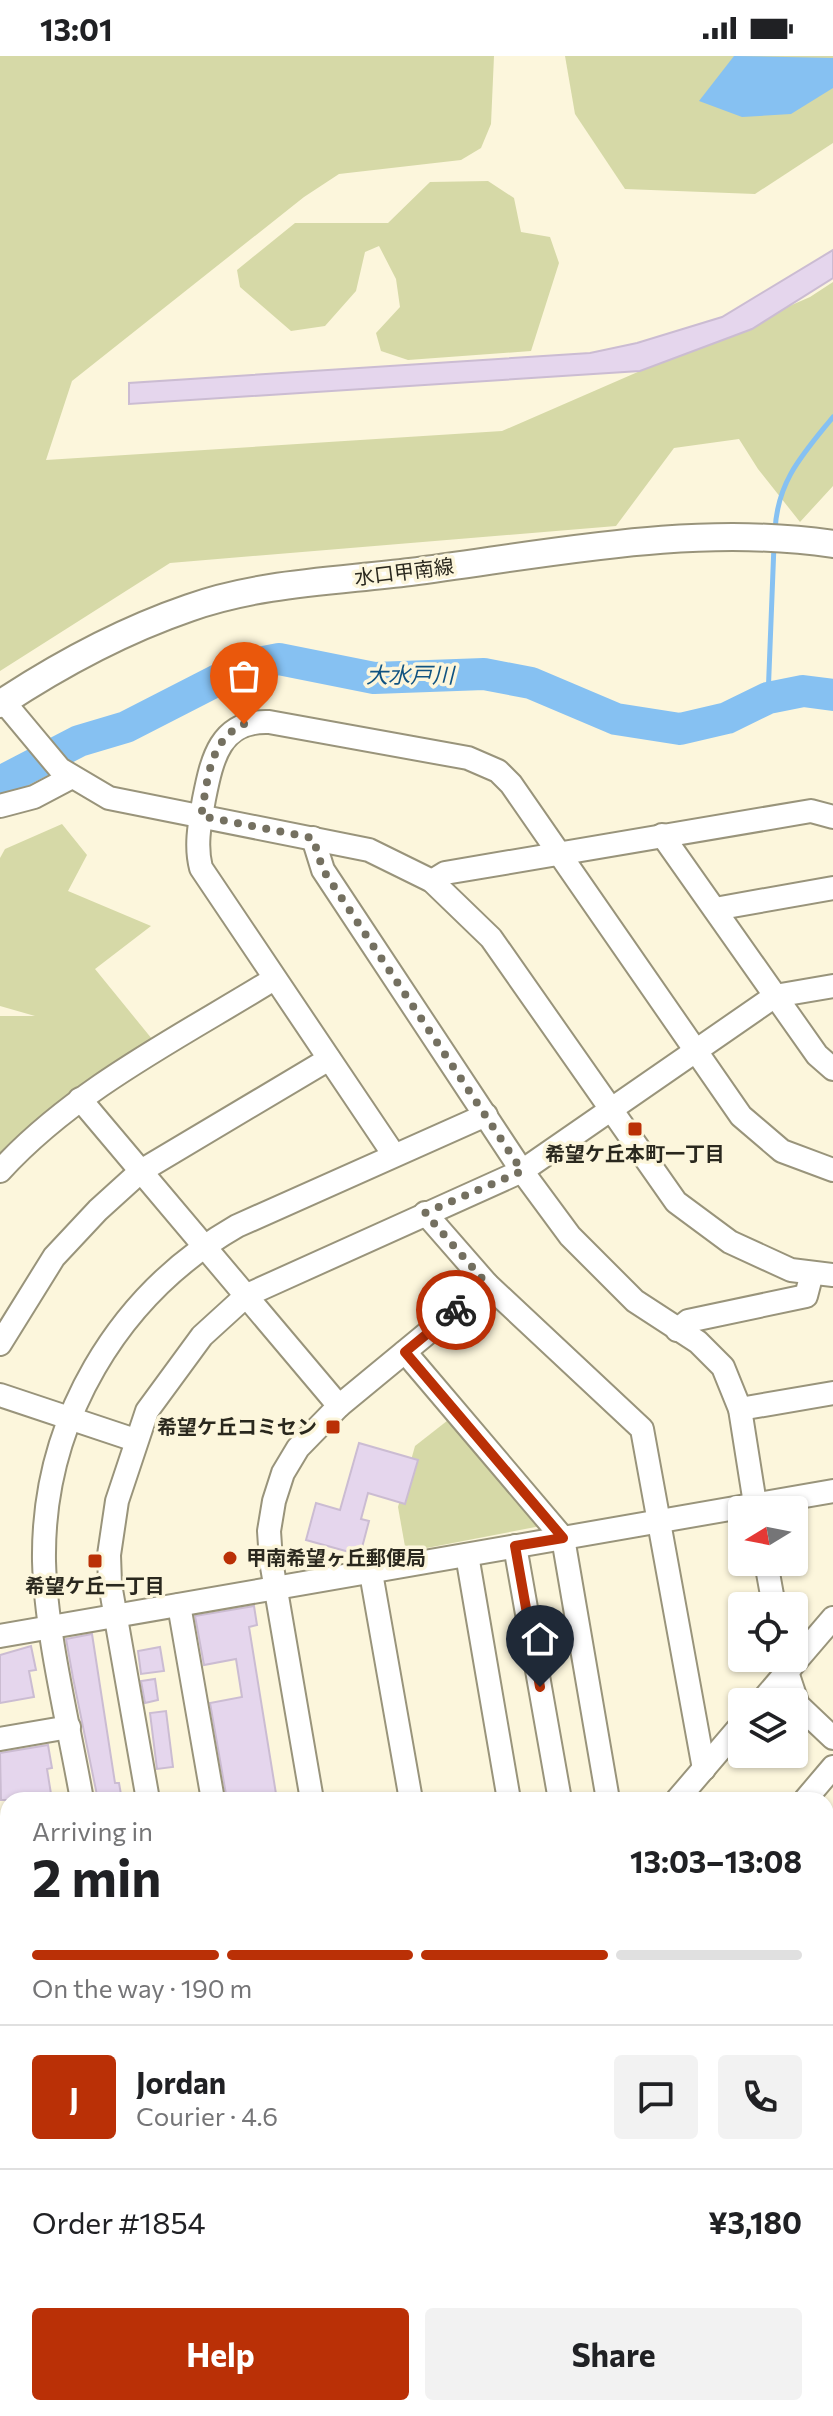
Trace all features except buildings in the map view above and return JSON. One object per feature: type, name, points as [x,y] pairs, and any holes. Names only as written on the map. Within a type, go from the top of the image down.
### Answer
[{"type":"main road","name":"水口甲南線","points":[[2,703],[80,655],[148,624],[192,606],[266,590],[713,535],[833,544]]},
{"type":"street","points":[[2,703],[65,774],[109,798],[369,850],[432,881],[491,938],[676,1202],[730,1242],[791,1270],[823,1274]]},
{"type":"street","points":[[394,1155],[204,876],[197,845],[211,762],[220,743],[237,727],[269,722],[483,762],[511,784],[741,1116],[765,1140],[798,1160],[833,1170]]},
{"type":"street","points":[[0,806],[42,794],[65,774]]},
{"type":"street","points":[[432,881],[445,873],[811,811],[833,817]]},
{"type":"street","points":[[662,835],[817,1055],[833,1069]]},
{"type":"street","points":[[313,838],[323,870],[522,1171],[570,1236],[600,1270],[635,1301],[698,1342],[717,1359],[733,1385],[740,1409],[754,1496]]},
{"type":"street","points":[[715,909],[833,888]]},
{"type":"street","points":[[0,1171],[42,1129],[80,1099],[274,979]]},
{"type":"street","points":[[147,1792],[115,1615],[109,1555],[117,1501],[135,1440],[147,1411],[187,1354],[247,1295],[522,1171],[775,996],[833,986]]},
{"type":"street","points":[[0,1344],[54,1257],[98,1210],[141,1171],[329,1059]]},
{"type":"street","points":[[80,1099],[339,1406]]},
{"type":"street","points":[[81,1792],[52,1626],[44,1542],[52,1478],[69,1418],[94,1366],[134,1309],[205,1245],[237,1226],[486,1115]]},
{"type":"street","points":[[425,1213],[487,1284],[642,1429],[704,1769]]},
{"type":"street","points":[[677,1330],[688,1321],[806,1296],[823,1274]]},
{"type":"street","points":[[311,1792],[274,1589],[269,1531],[283,1473],[306,1438],[339,1406],[487,1284]]},
{"type":"street","points":[[405,1352],[563,1538],[607,1792]]},
{"type":"street","points":[[740,1409],[833,1393]]},
{"type":"street","points":[[0,1395],[135,1440]]},
{"type":"street","points":[[808,1497],[833,1491]]},
{"type":"street","points":[[0,1636],[728,1512]]},
{"type":"street","points":[[515,1546],[559,1792]]},
{"type":"street","points":[[467,1555],[508,1792]]},
{"type":"street","points":[[371,1573],[410,1792]]},
{"type":"street","points":[[179,1605],[212,1792]]},
{"type":"street","points":[[808,1642],[833,1618]]},
{"type":"street","points":[[787,1672],[798,1705],[833,1738]]},
{"type":"street","points":[[0,1739],[69,1727]]},
{"type":"street","points":[[684,1792],[728,1741]]},
{"type":"street","points":[[812,1792],[833,1767]]},
{"type":"green space","points":[[0,56],[494,56],[491,124],[481,148],[461,160],[339,174],[304,197],[72,381],[46,460],[502,431],[810,297],[833,282],[833,486],[800,522],[758,469],[739,439],[674,448],[616,526],[170,563],[0,671]]},
{"type":"green space","points":[[565,56],[833,56],[833,143],[755,194],[625,189],[575,114]]},
{"type":"green space","points":[[488,181],[514,198],[521,232],[550,237],[559,263],[531,351],[408,360],[381,351],[376,333],[400,307],[396,279],[379,246],[365,252],[356,291],[325,326],[291,331],[240,287],[237,270],[295,223],[388,223],[430,182]]},
{"type":"green space","points":[[62,824],[87,855],[68,891],[151,926],[95,969],[152,1039],[72,1094],[0,1158],[0,1016],[35,1016],[0,1006],[0,858],[5,849]]},
{"type":"green space","points":[[452,1417],[546,1525],[406,1552],[398,1507],[415,1446]]},
{"type":"water","points":[[734,56],[833,58],[833,88],[791,114],[742,117],[699,101]]},
{"type":"waterway","points":[[775,531],[786,483],[802,456],[833,417]]},
{"type":"waterway","points":[[768,698],[774,545]]},
{"type":"waterway","name":"大水戸川","points":[[0,782],[79,741],[126,727],[247,665],[279,659],[374,678],[484,674],[531,683],[616,719],[680,729],[727,718],[768,698],[803,691],[833,695]]},
{"type":"way so far","points":[[244,724],[229,733],[217,749],[211,762],[201,816],[313,838],[323,870],[522,1171],[425,1213],[487,1284],[456,1310]]},
{"type":"place","name":"希望ケ丘本町一丁目","points":[[635,1129]]},
{"type":"place","name":"希望ケ丘コミセン","points":[[333,1427]]},
{"type":"place","name":"甲南希望ヶ丘郵便局","points":[[230,1558]]},
{"type":"place","name":"希望ケ丘一丁目","points":[[95,1561]]},
{"type":"route","points":[[456,1310],[405,1352],[563,1538],[515,1546],[540,1687]]}]
